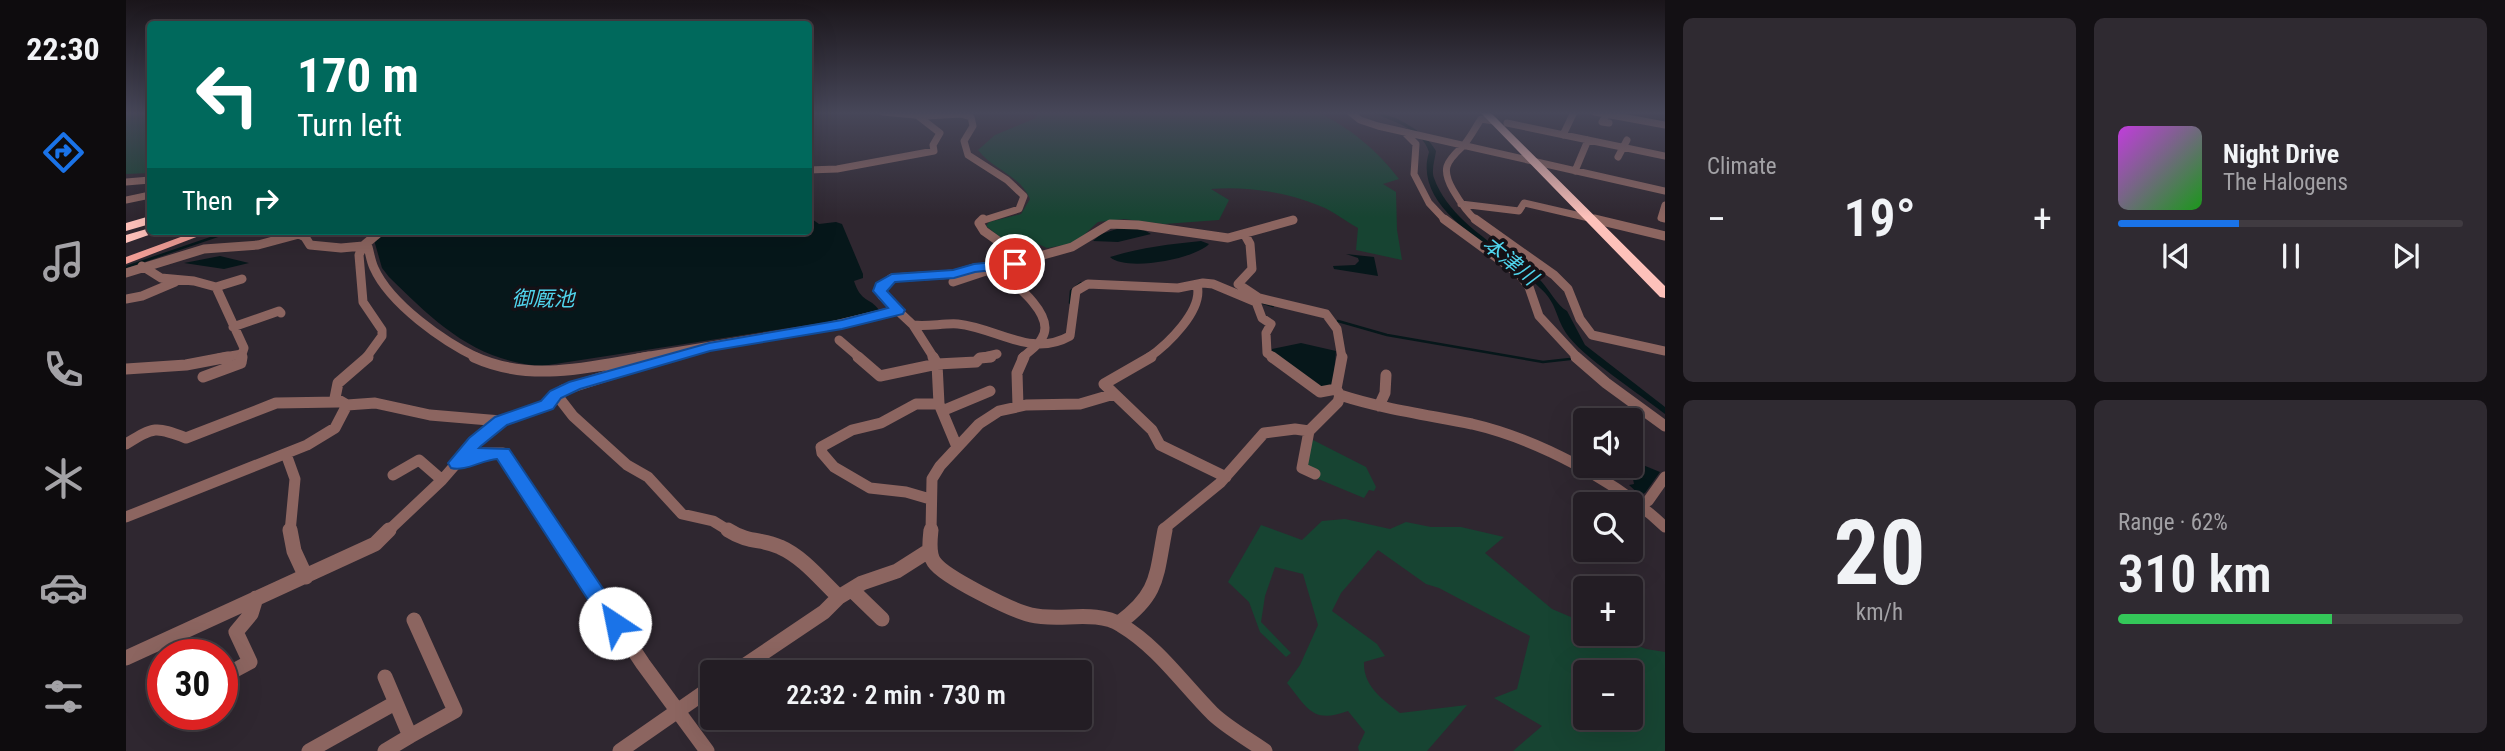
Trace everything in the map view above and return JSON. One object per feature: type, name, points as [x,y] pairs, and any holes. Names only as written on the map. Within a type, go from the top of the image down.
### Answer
[{"type":"highway","points":[[1522,147],[1665,294]]},
{"type":"highway","points":[[1532,147],[1665,277]]},
{"type":"highway","points":[[126,226],[147,221]]},
{"type":"highway","points":[[126,233],[147,227]]},
{"type":"highway","points":[[126,239],[147,233]]},
{"type":"main road","points":[[126,261],[195,235]]},
{"type":"street","points":[[812,170],[837,169],[934,151],[933,147]]},
{"type":"street","points":[[966,147],[968,155],[1013,184],[1024,196],[1019,209],[984,219],[979,223],[979,227],[1025,260]]},
{"type":"street","points":[[1416,147],[1414,174],[1429,203],[1442,218],[1519,274],[1529,287],[1539,316],[1566,348],[1606,383],[1665,426]]},
{"type":"street","points":[[1462,147],[1451,155],[1446,169],[1447,179],[1461,204],[1474,219],[1554,275],[1568,289],[1580,319],[1592,335],[1665,351]]},
{"type":"street","points":[[1468,147],[1665,191]]},
{"type":"street","points":[[1575,172],[1585,147]]},
{"type":"street","points":[[1621,147],[1665,156]]},
{"type":"street","points":[[1618,157],[1621,147]]},
{"type":"street","points":[[126,181],[147,180]]},
{"type":"street","points":[[126,200],[147,196]]},
{"type":"street","points":[[1461,204],[1519,211],[1524,203],[1665,236]]},
{"type":"street","points":[[1665,205],[1661,218],[1665,219]]},
{"type":"street","points":[[953,282],[1072,247],[1110,224],[1138,225],[1216,237],[1245,235],[1293,220]]},
{"type":"street","points":[[147,267],[204,249],[258,245],[293,235]]},
{"type":"street","points":[[302,235],[310,245],[316,247],[368,247],[376,272],[415,316],[439,337],[508,370],[539,373],[709,347],[847,323],[898,310]]},
{"type":"street","points":[[342,403],[335,398],[338,383],[368,357],[382,336],[382,330],[363,302],[359,255],[363,246],[376,235]]},
{"type":"street","points":[[1245,235],[1250,244],[1252,269],[1240,280],[1238,284],[1242,289],[1266,302],[1327,314],[1332,319],[1342,348],[1338,402],[1309,431]]},
{"type":"street","points":[[126,271],[141,265],[147,267],[155,276],[176,282],[194,281],[216,288],[242,279]]},
{"type":"street","points":[[957,447],[941,407],[937,364],[913,325],[880,291],[881,286],[892,278],[935,276],[974,268],[995,268],[1016,284],[1043,314],[1046,326],[1043,337],[1023,357],[1018,368],[1018,407]]},
{"type":"street","points":[[126,299],[142,296],[176,282]]},
{"type":"street","points":[[913,325],[939,327],[954,324],[977,327],[1035,346],[1063,342],[1070,336],[1076,291],[1080,286],[1088,284],[1178,288],[1213,284],[1256,302],[1262,318],[1271,324],[1266,332],[1267,354],[1320,392],[1338,392],[1380,406],[1475,425],[1535,446],[1624,492]]},
{"type":"street","points":[[1197,285],[1198,300],[1174,338],[1140,367],[1104,384],[1152,430],[1160,445],[1226,477]]},
{"type":"street","points":[[203,377],[241,363],[244,348],[216,288]]},
{"type":"street","points":[[233,327],[281,313]]},
{"type":"street","points":[[839,340],[880,376],[937,364],[976,362],[997,354]]},
{"type":"street","points":[[126,658],[375,544],[442,480],[475,442],[501,421],[547,405],[556,394],[575,386],[709,347]]},
{"type":"street","points":[[126,369],[186,365],[242,354]]},
{"type":"street","points":[[1380,406],[1385,393],[1385,375]]},
{"type":"street","points":[[930,499],[906,492],[870,488],[834,467],[822,453],[821,447],[852,430],[881,423],[916,404],[941,407],[990,391]]},
{"type":"street","points":[[556,394],[573,416],[627,465],[648,477],[682,514],[713,521],[743,540],[777,545],[792,553],[882,619]]},
{"type":"street","points":[[1114,394],[1080,404],[1018,407],[999,411],[979,424],[940,466],[932,479],[930,550],[934,562],[946,573],[1007,607],[1032,616],[1096,618],[1119,623],[1152,648],[1216,716],[1265,751]]},
{"type":"street","points":[[126,517],[286,454],[335,428],[342,403]]},
{"type":"street","points":[[126,444],[151,429],[168,431],[186,438],[276,404],[376,403],[430,415],[501,421]]},
{"type":"street","points":[[1119,623],[1141,607],[1154,587],[1166,527],[1226,477],[1264,433],[1295,429],[1309,431]]},
{"type":"street","points":[[1309,431],[1310,441],[1300,464],[1302,468],[1315,474]]},
{"type":"street","points":[[457,463],[483,453],[503,453],[530,499],[706,751]]},
{"type":"street","points":[[286,454],[295,479],[289,528],[294,551],[306,577]]},
{"type":"street","points":[[393,475],[419,460],[442,480]]},
{"type":"street","points":[[1643,502],[1648,500],[1665,477]]},
{"type":"street","points":[[1643,506],[1665,527]]},
{"type":"street","points":[[752,660],[846,594],[897,571],[930,550]]},
{"type":"street","points":[[238,669],[250,663],[236,632],[251,614],[257,598]]},
{"type":"street","points":[[385,751],[455,711],[414,620]]},
{"type":"street","points":[[385,677],[410,736]]},
{"type":"street","points":[[620,751],[700,695]]},
{"type":"street","points":[[309,751],[396,703]]},
{"type":"green space","points":[[126,147],[147,147],[147,173],[126,174]]},
{"type":"green space","points":[[981,147],[1369,147],[1399,179],[1383,184],[1396,192],[1397,230],[1402,260],[1356,250],[1358,228],[1325,208],[1280,194],[1238,188],[1211,189],[1229,200],[1219,220],[1164,224],[1124,219],[1098,222],[1075,243],[1047,248],[1022,237],[1004,240],[986,226],[989,222],[1021,214],[1030,199],[1020,184],[978,150]]},
{"type":"green space","points":[[1313,440],[1366,467],[1376,487],[1374,491],[1369,490],[1364,498],[1299,471]]},
{"type":"green space","points":[[1345,519],[1390,529],[1406,522],[1431,527],[1461,527],[1504,537],[1485,553],[1552,609],[1573,618],[1573,646],[1639,646],[1665,652],[1665,751],[1513,751],[1542,726],[1494,698],[1517,689],[1530,636],[1439,588],[1426,584],[1378,550],[1341,593],[1332,611],[1377,644],[1385,656],[1364,662],[1370,685],[1400,713],[1467,705],[1427,751],[1359,751],[1358,747],[1365,732],[1348,711],[1327,716],[1312,712],[1287,683],[1300,665],[1318,625],[1303,574],[1275,567],[1265,596],[1261,622],[1291,653],[1286,657],[1260,632],[1249,602],[1228,582],[1261,525],[1302,540],[1322,521]]},
{"type":"water","name":"本津川","points":[[1427,147],[1433,147],[1436,151],[1434,178],[1452,209],[1479,234],[1538,278],[1567,311],[1585,345],[1665,407],[1665,414],[1584,353],[1566,333],[1546,294],[1516,266],[1450,215],[1430,186],[1427,170],[1429,152]]},
{"type":"water","name":"御厩池","points":[[812,219],[819,224],[836,222],[842,224],[863,274],[863,278],[854,281],[857,288],[879,310],[834,321],[542,366],[518,363],[476,348],[440,324],[389,277],[382,268],[374,240],[380,235],[812,235]]},
{"type":"water","points":[[1117,229],[1142,229],[1151,234],[1118,242],[1093,241],[1101,234]]},
{"type":"water","points":[[1201,241],[1209,244],[1190,254],[1160,262],[1130,263],[1110,257],[1132,251]]},
{"type":"water","points":[[1346,254],[1374,257],[1378,276],[1334,269],[1333,266],[1355,265],[1359,261],[1358,258]]},
{"type":"water","points":[[220,256],[249,263],[224,269],[184,263]]},
{"type":"water","points":[[1301,343],[1336,351],[1333,384],[1323,388],[1272,353],[1272,349]]},
{"type":"water","points":[[1643,465],[1660,472],[1645,493],[1637,492],[1629,485],[1634,484],[1633,478],[1643,478]]},
{"type":"waterway","points":[[126,267],[220,235]]},
{"type":"waterway","points":[[1070,303],[1071,291],[1081,283]]},
{"type":"waterway","points":[[1260,302],[1273,306]]},
{"type":"waterway","points":[[1338,321],[1387,335],[1543,362],[1570,359]]},
{"type":"route","points":[[615,623],[530,499],[503,453],[483,453],[457,463],[475,442],[501,421],[547,405],[563,390],[655,361],[709,347],[858,321],[898,310],[881,296],[880,291],[881,286],[892,278],[954,274],[974,268],[1015,264]]}]
